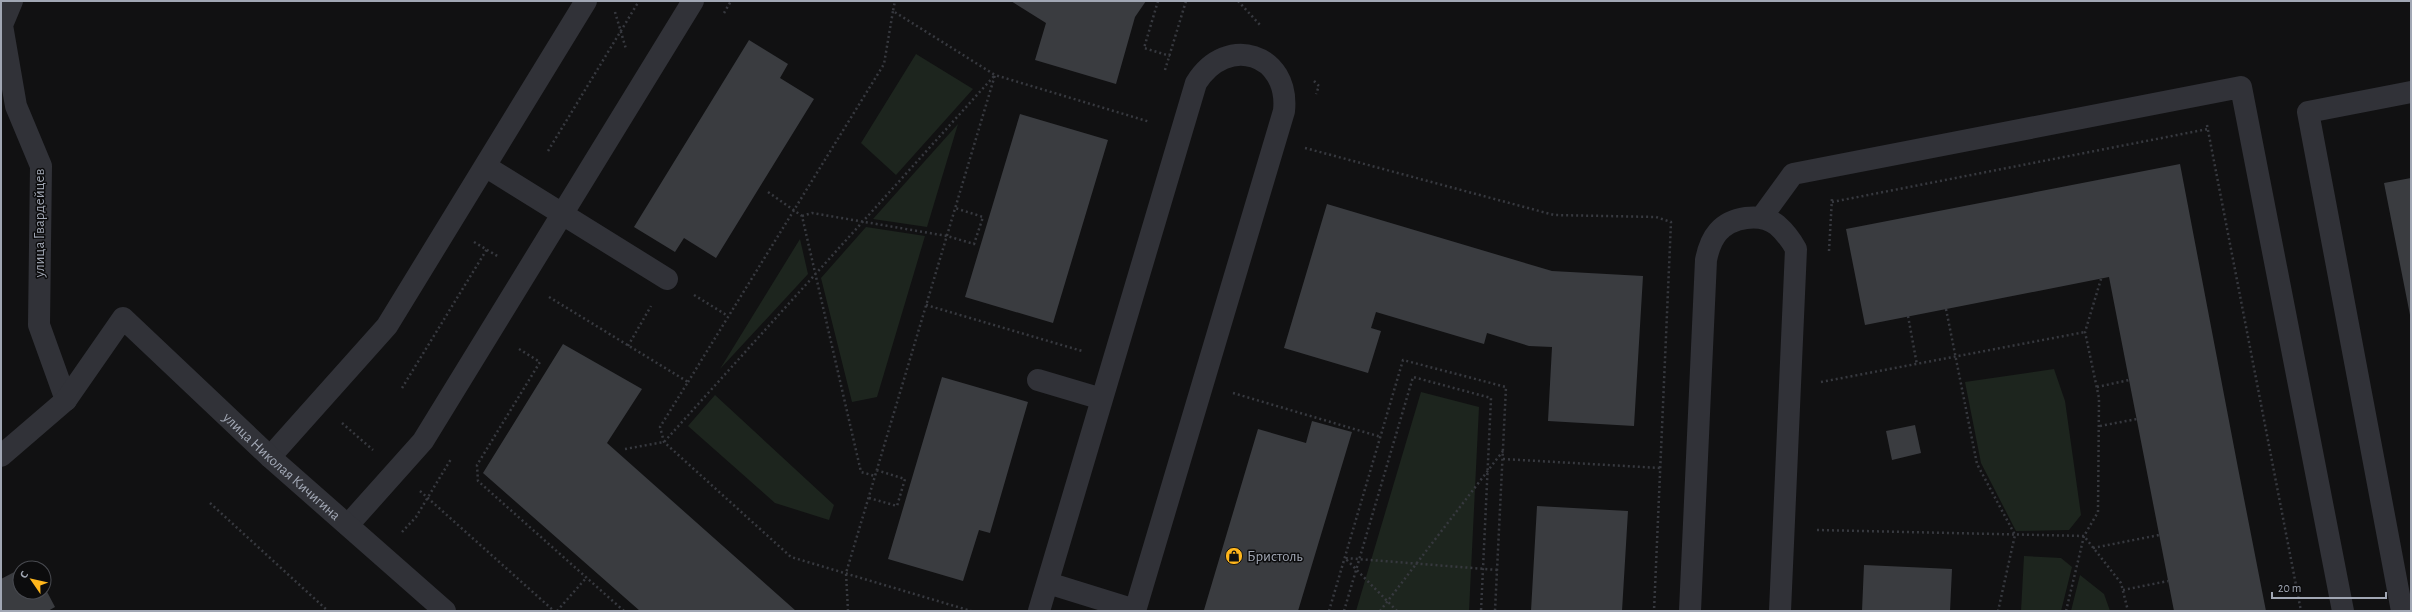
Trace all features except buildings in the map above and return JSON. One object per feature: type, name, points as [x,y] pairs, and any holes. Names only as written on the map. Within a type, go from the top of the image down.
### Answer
[{"type":"street","name":"улица Гвардейцев","points":[[12,1],[2,25],[16,106],[41,166],[38,325],[66,400]]},
{"type":"street","points":[[270,457],[386,326],[586,1]]},
{"type":"street","points":[[348,525],[423,441],[693,1]]},
{"type":"street","points":[[1039,611],[1196,83],[1204,69],[1225,56],[1238,54],[1258,59],[1270,67],[1281,80],[1285,100],[1284,111],[1273,142],[1135,610],[1048,582]]},
{"type":"street","points":[[1761,218],[1794,174],[2241,87],[2343,611]]},
{"type":"street","points":[[2402,611],[2308,112],[2411,92]]},
{"type":"street","points":[[485,166],[563,213],[667,279]]},
{"type":"street","points":[[1690,611],[1706,260],[1710,244],[1718,232],[1731,222],[1746,218],[1761,218],[1776,224],[1787,235],[1796,249],[1780,611]]},
{"type":"street","name":"улица Николая Кичигина","points":[[66,400],[123,318],[270,457],[445,611]]},
{"type":"street","points":[[1038,380],[1102,399]]},
{"type":"street","points":[[1,456],[66,400]]},
{"type":"path","points":[[548,151],[639,1]]},
{"type":"path","points":[[896,1],[884,64],[660,427],[664,442],[791,557],[971,611]]},
{"type":"path","points":[[1158,1],[1144,48],[1170,56]]},
{"type":"path","points":[[893,11],[995,76],[1150,122]]},
{"type":"path","points":[[848,611],[846,573],[995,76]]},
{"type":"path","points":[[625,449],[664,442],[995,76]]},
{"type":"path","points":[[2201,95],[2301,611]]},
{"type":"path","points":[[1832,202],[2208,129]]},
{"type":"path","points":[[1273,142],[1308,149],[1554,215],[1656,217],[1671,222],[1654,611]]},
{"type":"path","points":[[768,192],[802,216],[861,472],[874,476]]},
{"type":"path","points":[[802,216],[812,213],[947,236],[974,244],[982,217],[955,208]]},
{"type":"path","points":[[448,226],[538,281],[550,298],[688,382]]},
{"type":"path","points":[[402,388],[487,249]]},
{"type":"path","points":[[628,346],[667,279],[728,316]]},
{"type":"path","points":[[2066,611],[2084,536],[2098,512],[2100,426],[2097,387],[2085,332],[2101,279]]},
{"type":"path","points":[[926,304],[1082,351]]},
{"type":"path","points":[[1946,309],[1977,464],[2015,535],[1998,611]]},
{"type":"path","points":[[1908,316],[1917,365]]},
{"type":"path","points":[[1790,389],[2085,332]]},
{"type":"path","points":[[519,349],[540,362],[477,465],[478,481],[624,611]]},
{"type":"path","points":[[1329,611],[1403,360],[1506,387],[1495,611]]},
{"type":"path","points":[[1344,611],[1413,377],[1491,398],[1481,611]]},
{"type":"path","points":[[2097,387],[2129,380]]},
{"type":"path","points":[[1229,392],[1381,437]]},
{"type":"path","points":[[319,402],[554,611]]},
{"type":"path","points":[[2100,426],[2137,419]]},
{"type":"path","points":[[1380,611],[1503,451]]},
{"type":"path","points":[[1503,459],[1660,468]]},
{"type":"path","points":[[869,498],[897,506],[905,479],[876,470]]},
{"type":"path","points":[[210,503],[328,611]]},
{"type":"path","points":[[1817,530],[2084,536]]},
{"type":"path","points":[[2093,548],[2159,535]]},
{"type":"path","points":[[2084,536],[2121,583],[2128,611]]},
{"type":"path","points":[[1345,558],[1498,570]]},
{"type":"path","points":[[1345,558],[1397,611]]},
{"type":"path","points":[[558,611],[587,577]]},
{"type":"path","points":[[2123,590],[2168,581]]},
{"type":"shaded area","points":[[916,54],[973,89],[896,175],[861,143]]},
{"type":"shaded area","points":[[958,124],[927,227],[873,219]]},
{"type":"shaded area","points":[[866,227],[925,236],[877,397],[852,402],[821,278]]},
{"type":"shaded area","points":[[800,239],[808,274],[720,369]]},
{"type":"shaded area","points":[[2054,369],[2065,401],[2081,515],[2069,530],[2016,531],[1981,463],[1965,382]]},
{"type":"shaded area","points":[[1421,392],[1479,407],[1469,611],[1356,611]]},
{"type":"shaded area","points":[[715,395],[834,505],[829,520],[775,503],[688,426]]},
{"type":"shaded area","points":[[2024,556],[2061,558],[2072,567],[2061,611],[2021,611]]},
{"type":"shaded area","points":[[2080,575],[2104,594],[2110,611],[2071,611]]},
{"type":"place","name":"Бристоль","points":[[1234,556]]}]
